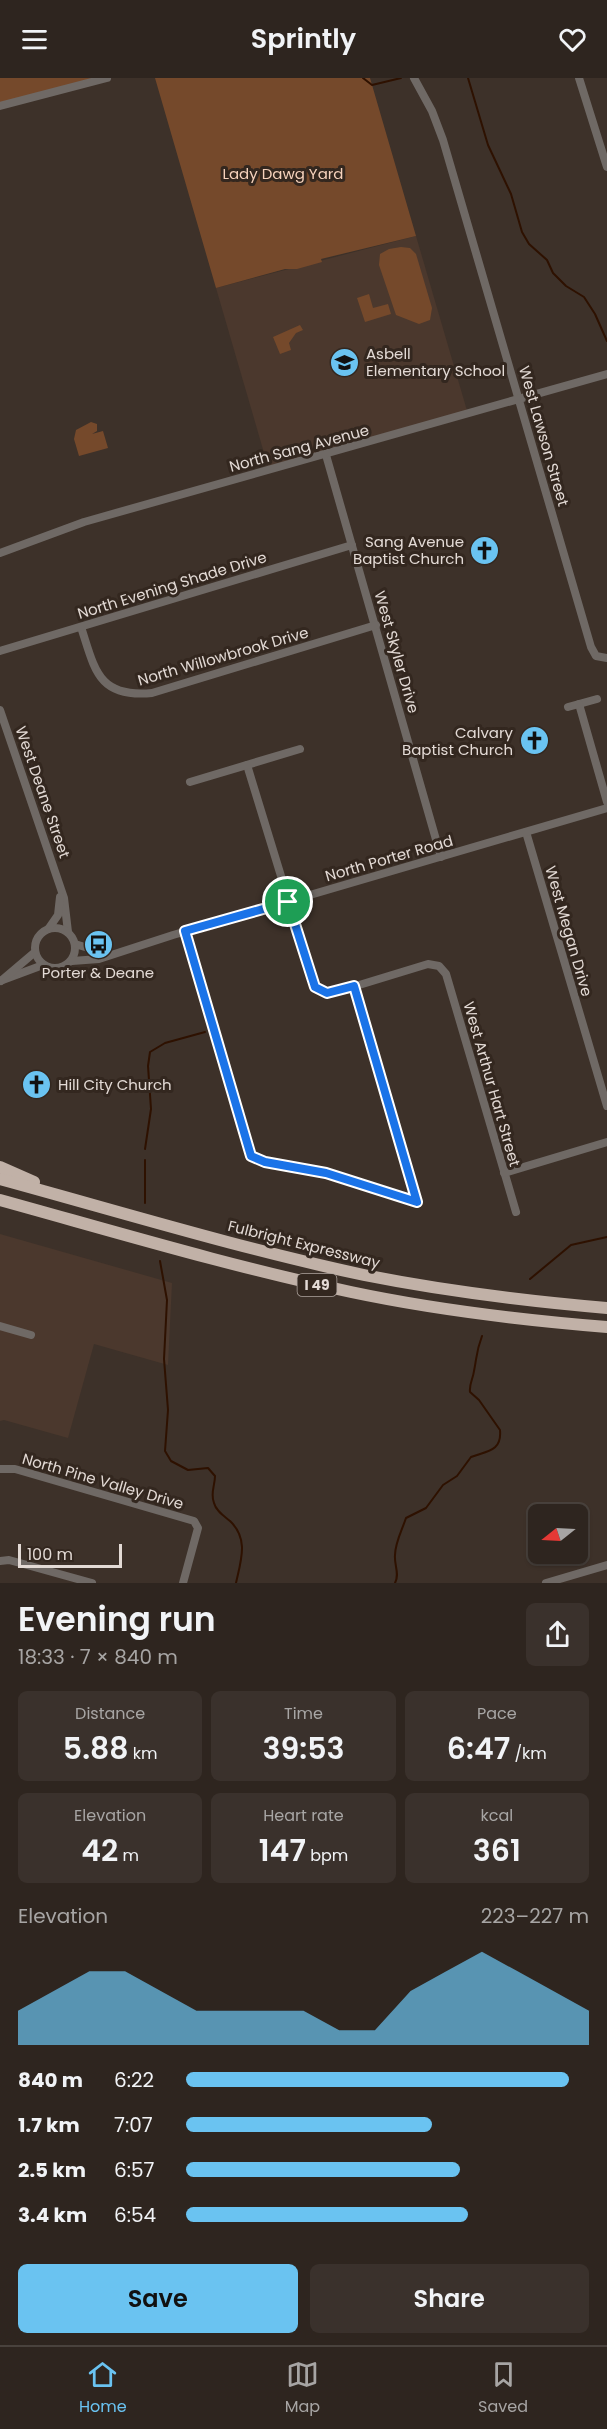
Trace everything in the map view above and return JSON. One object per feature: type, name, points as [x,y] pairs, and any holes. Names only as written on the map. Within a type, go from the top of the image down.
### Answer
[{"type":"highway","points":[[0,1167],[71,1198]]},
{"type":"highway","name":"Fulbright Expressway","points":[[0,1179],[270,1252],[365,1275],[473,1293],[607,1308]]},
{"type":"highway","name":"I 49","points":[[0,1200],[249,1268],[353,1293],[472,1314],[607,1328]]},
{"type":"street","points":[[0,106],[107,78]]},
{"type":"street","name":"West Lawson Street","points":[[414,78],[432,111],[443,140],[591,647],[596,656],[607,658]]},
{"type":"street","points":[[579,78],[605,153],[607,168]]},
{"type":"street","name":"North Sang Avenue","points":[[0,553],[68,527],[607,374]]},
{"type":"street","name":"West Skyler Drive","points":[[326,455],[441,857]]},
{"type":"street","name":"North Evening Shade Drive","points":[[0,651],[352,545]]},
{"type":"street","name":"North Willowbrook Drive","points":[[81,627],[95,670],[110,687],[130,695],[152,693],[376,625]]},
{"type":"street","points":[[568,707],[597,699]]},
{"type":"street","points":[[579,704],[607,802]]},
{"type":"street","name":"West Deane Street","points":[[0,710],[60,884],[68,932]]},
{"type":"street","points":[[190,782],[300,749]]},
{"type":"street","points":[[185,931],[251,1156],[265,1162],[326,1173],[417,1202],[354,986],[333,993],[321,991],[312,981],[248,765]]},
{"type":"street","name":"North Porter Road","points":[[72,961],[99,959],[185,931],[607,808]]},
{"type":"street","name":"West Megan Drive","points":[[526,832],[607,1106]]},
{"type":"street","name":"West Deane Street","points":[[49,928],[58,915],[60,884]]},
{"type":"street","points":[[0,981],[43,965],[56,968],[72,961],[75,944],[68,932],[49,928],[35,941],[35,952],[43,965]]},
{"type":"street","points":[[75,944],[109,954]]},
{"type":"street","points":[[0,981],[35,952]]},
{"type":"street","name":"West Arthur Hart Street","points":[[354,986],[428,964],[439,966],[446,974],[516,1212]]},
{"type":"street","points":[[504,1173],[607,1142]]},
{"type":"street","points":[[0,1326],[31,1335]]},
{"type":"street","name":"North Pine Valley Drive","points":[[0,1469],[15,1469],[194,1521],[197,1524],[183,1583]]},
{"type":"street","points":[[0,1561],[9,1560],[92,1583]]},
{"type":"street","points":[[548,1583],[607,1565]]},
{"type":"shaded area","name":"Asbell Elementary School","points":[[416,236],[468,414],[269,470],[216,288]]},
{"type":"shaded area","points":[[0,1234],[172,1283],[168,1365],[94,1344],[68,1438],[4,1420],[0,1421]]},
{"type":"green space","points":[[0,78],[107,78],[0,106]]},
{"type":"green space","name":"Lady Dawg Yard","points":[[155,78],[370,78],[416,236],[321,259],[322,262],[297,269],[285,269],[216,288]]},
{"type":"green space","points":[[410,248],[416,254],[432,308],[430,320],[419,324],[396,315],[379,265],[380,254],[389,249]]},
{"type":"green space","points":[[369,294],[373,308],[388,304],[391,314],[365,322],[357,298]]},
{"type":"green space","points":[[300,325],[303,330],[296,333],[289,343],[291,350],[280,354],[273,337]]},
{"type":"green space","points":[[91,422],[97,424],[97,431],[92,434],[103,431],[108,448],[79,456],[74,439],[76,430]]},
{"type":"waterway","points":[[363,78],[372,85],[401,78]]},
{"type":"waterway","points":[[468,78],[488,145],[511,194],[522,232],[529,244],[547,260],[553,273],[566,286],[584,297],[595,314],[607,341]]},
{"type":"waterway","points":[[145,1149],[151,1109],[148,1066],[150,1052],[165,1043],[205,1032]]},
{"type":"waterway","points":[[145,1160],[145,1203]]},
{"type":"waterway","points":[[530,1279],[571,1245],[607,1237]]},
{"type":"waterway","points":[[160,1261],[167,1300],[164,1359],[168,1410],[165,1451],[171,1461],[188,1470],[208,1468],[215,1476],[212,1496],[215,1506],[236,1528],[242,1542],[236,1583]]},
{"type":"waterway","points":[[395,1583],[397,1576],[395,1550],[406,1518],[426,1508],[443,1485],[457,1476],[471,1457],[492,1450],[498,1443],[500,1430],[479,1400],[470,1392],[482,1336]]},
{"type":"place","name":"Asbell Elementary School","points":[[345,362]]},
{"type":"place","name":"Sang Avenue Baptist Church","points":[[485,550]]},
{"type":"place","name":"Calvary Baptist Church","points":[[534,741]]},
{"type":"place","name":"Porter & Deane","points":[[98,945]]},
{"type":"place","name":"Hill City Church","points":[[37,1084]]},
{"type":"route","points":[[288,902],[315,987],[327,993],[333,993],[354,986],[417,1202],[326,1173],[258,1161],[251,1156],[185,931],[288,902]]}]
